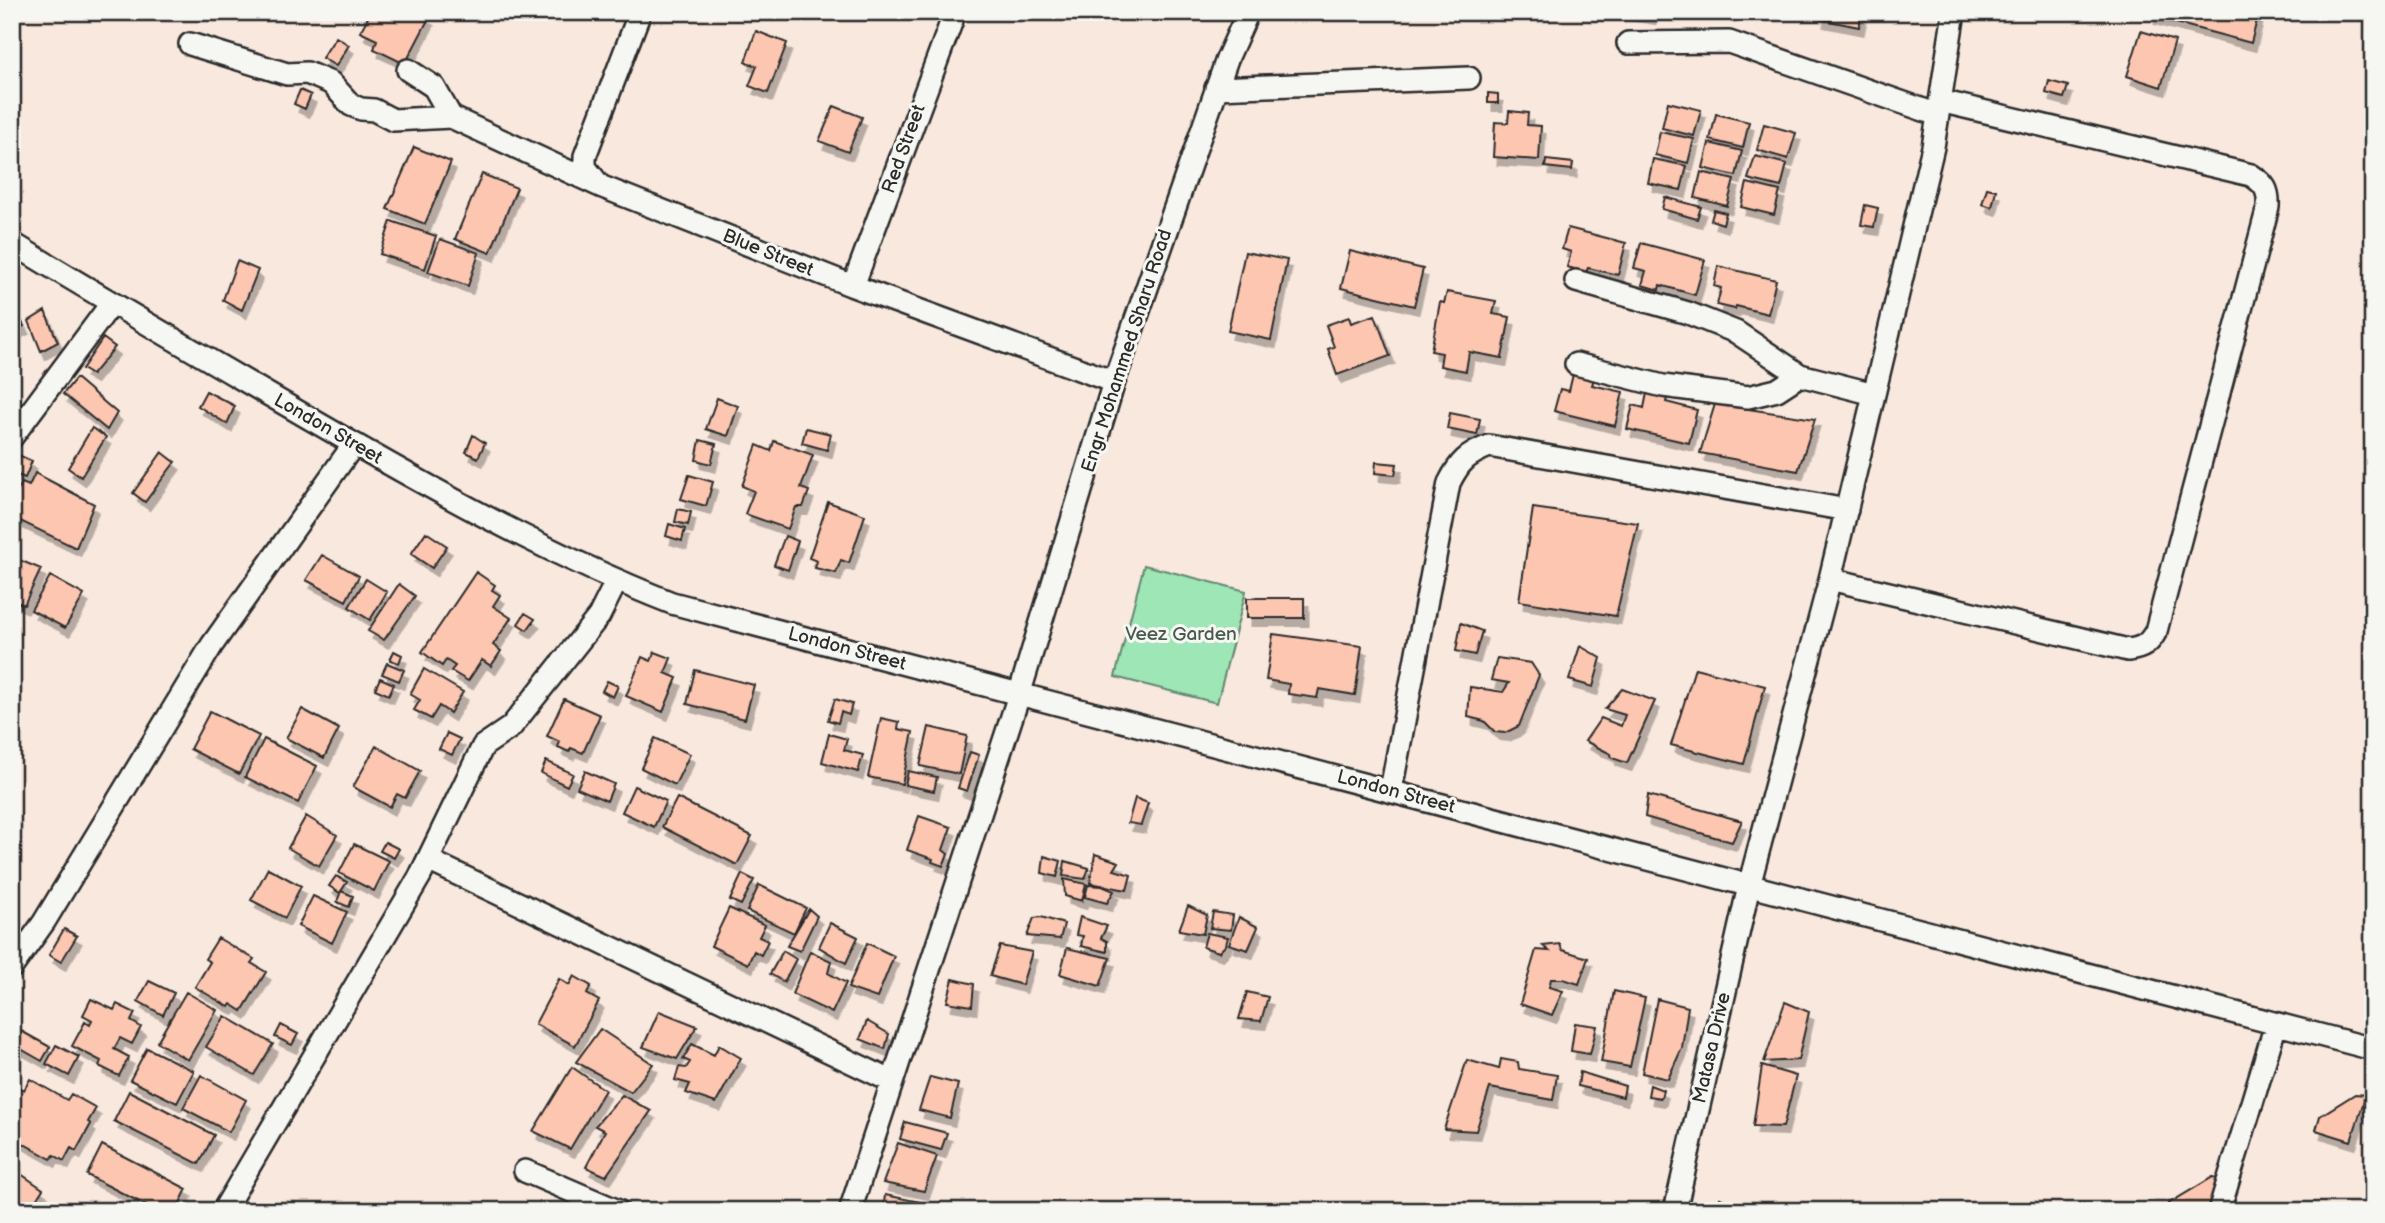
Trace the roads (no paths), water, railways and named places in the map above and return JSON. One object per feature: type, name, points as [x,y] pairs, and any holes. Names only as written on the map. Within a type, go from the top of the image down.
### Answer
[{"type":"street","points":[[600,186],[585,167],[585,156],[640,12]]},
{"type":"street","name":"Red Street","points":[[853,286],[955,12]]},
{"type":"street","name":"Engr Mohammed Sharu Road","points":[[850,1211],[1019,695],[1114,382],[1216,88],[1248,12]]},
{"type":"street","name":"Matasa Drive","points":[[1675,1211],[1749,886],[1830,579],[1933,147],[1954,12]]},
{"type":"street","points":[[1628,43],[1729,42],[1939,108],[2251,175],[2262,182],[2269,192],[2268,207],[2156,631],[2150,641],[2141,648],[2128,650],[1830,579]]},
{"type":"street","points":[[190,44],[287,74],[307,73],[331,83],[351,105],[374,110],[393,120],[451,117],[434,87],[408,70]]},
{"type":"street","points":[[1216,88],[1469,78]]},
{"type":"street","name":"Blue Street","points":[[451,117],[600,186],[853,286],[1114,382]]},
{"type":"street","name":"London Street","points":[[12,243],[111,304],[354,444],[545,548],[616,582],[672,603],[2373,1049]]},
{"type":"street","points":[[1576,281],[1688,313],[1737,332],[1800,375],[1874,394]]},
{"type":"street","points":[[12,437],[111,304]]},
{"type":"street","points":[[1576,364],[1663,386],[1748,397],[1777,390],[1800,375]]},
{"type":"street","points":[[12,967],[44,922],[212,645],[354,444]]},
{"type":"street","points":[[1391,790],[1449,483],[1458,464],[1473,453],[1489,446],[1847,510]]},
{"type":"street","points":[[223,1211],[428,860],[483,747],[511,727],[599,615],[616,582]]},
{"type":"street","points":[[428,860],[891,1081]]},
{"type":"street","points":[[2219,1211],[2276,1024]]},
{"type":"street","points":[[525,1171],[618,1211]]},
{"type":"park label","name":"Veez Garden","points":[[1181,634]]}]
